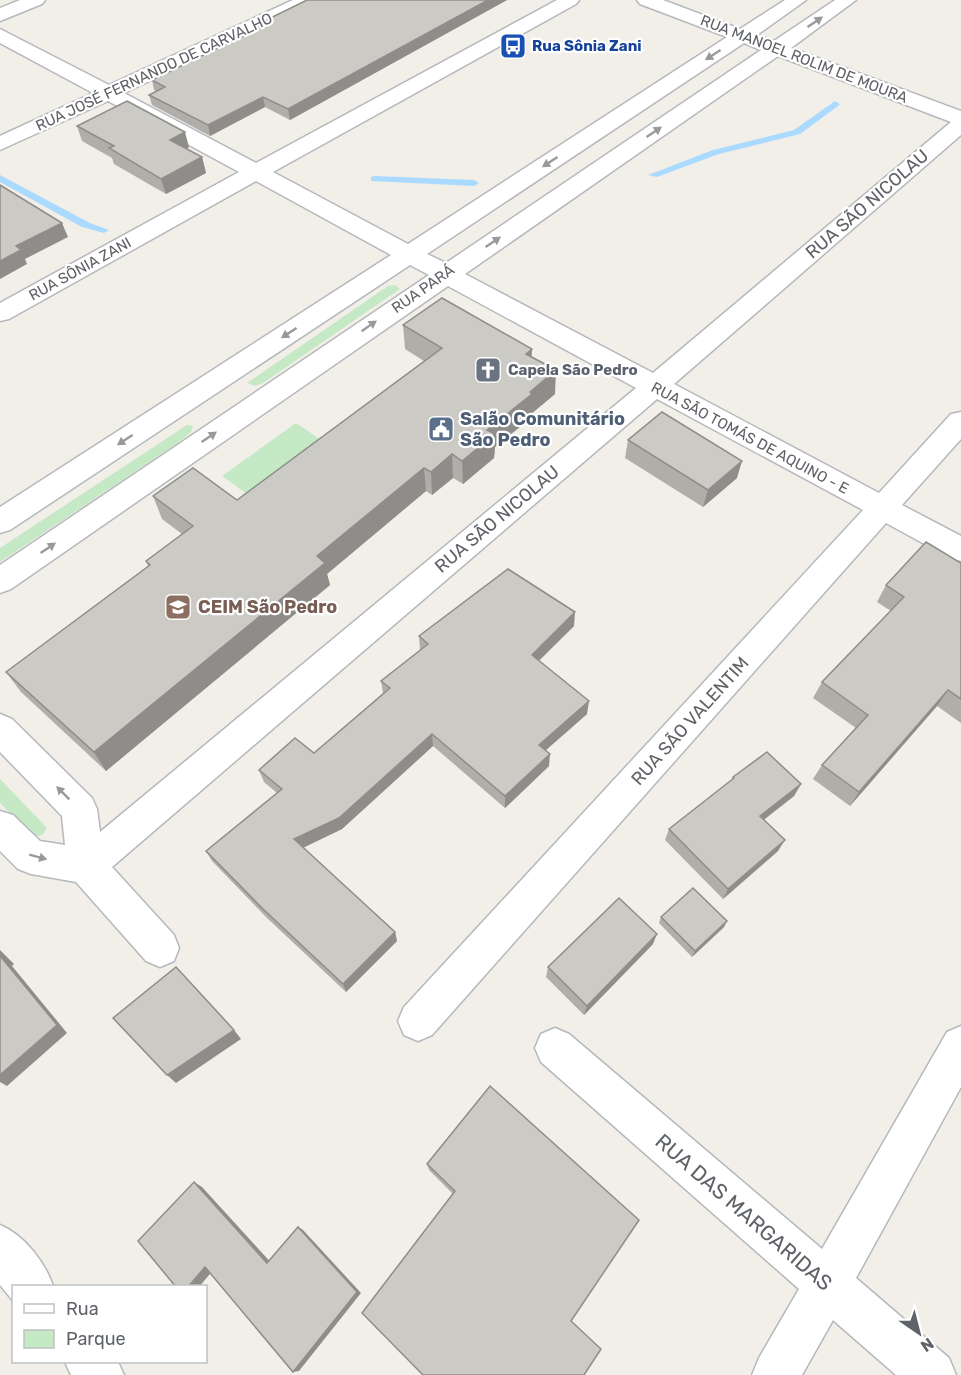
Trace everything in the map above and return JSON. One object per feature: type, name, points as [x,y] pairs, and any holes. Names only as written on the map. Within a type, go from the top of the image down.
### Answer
[{"type":"street","points":[[0,15],[36,0]]},
{"type":"street","name":"RUA JOSÉ FERNANDO DE CARVALHO","points":[[0,144],[308,0]]},
{"type":"street","name":"RUA SÔNIA ZANI","points":[[0,313],[570,0]]},
{"type":"street","name":"RUA MANOEL ROLIM DE MOURA","points":[[646,0],[961,118]]},
{"type":"street","name":"RUA PARÁ","points":[[0,522],[797,0]]},
{"type":"street","name":"RUA PARÁ","points":[[0,581],[444,274],[847,0]]},
{"type":"street","name":"RUA SÃO TOMÁS DE AQUINO - E","points":[[0,35],[961,550]]},
{"type":"street","name":"RUA SÃO NICOLAU","points":[[86,866],[654,387],[961,124]]},
{"type":"street","points":[[196,394],[235,419]]},
{"type":"street","name":"RUA SÃO VALENTIM","points":[[418,1022],[961,421]]},
{"type":"street","points":[[0,729],[79,809],[86,866],[160,948]]},
{"type":"street","points":[[0,827],[31,857],[86,866]]},
{"type":"street","points":[[776,1375],[961,1046]]},
{"type":"street","name":"RUA DAS MARGARIDAS","points":[[555,1048],[932,1375]]},
{"type":"street","points":[[0,1248],[28,1285]]},
{"type":"street","points":[[90,1363],[100,1375]]},
{"type":"green space","points":[[395,285],[400,289],[263,383],[255,386],[247,383],[388,286]]},
{"type":"green space","points":[[296,423],[330,446],[257,501],[222,476]]},
{"type":"green space","points":[[187,425],[193,426],[191,432],[176,444],[0,562],[0,548]]},
{"type":"green space","points":[[0,779],[47,828],[43,834],[36,837],[31,835],[0,803]]},
{"type":"building","points":[[307,0],[488,0],[288,109],[263,97],[208,125],[149,95],[165,87],[152,80],[259,28],[254,26]]},
{"type":"building","points":[[127,101],[185,132],[170,140],[202,157],[161,179],[109,148],[114,146],[77,126]]},
{"type":"building","points":[[0,185],[62,223],[16,246],[21,250],[0,261]]},
{"type":"building","points":[[442,298],[532,349],[526,354],[556,370],[530,392],[532,394],[487,430],[495,434],[462,461],[452,454],[431,472],[424,468],[317,556],[325,563],[94,752],[6,672],[150,565],[146,561],[193,526],[153,496],[193,468],[237,500],[442,348],[403,325]]},
{"type":"building","points":[[662,412],[742,461],[708,490],[628,440]]},
{"type":"building","points":[[926,542],[961,563],[961,699],[948,690],[859,792],[822,765],[868,715],[822,682],[904,597],[886,585]]},
{"type":"building","points":[[508,569],[575,612],[532,655],[589,701],[539,745],[550,754],[505,796],[432,734],[339,818],[294,839],[395,932],[343,984],[262,908],[206,851],[282,789],[259,770],[295,738],[314,753],[390,688],[381,681],[428,644],[419,636]]},
{"type":"building","points":[[767,752],[801,784],[760,816],[785,840],[728,889],[669,829]]},
{"type":"building","points":[[693,888],[727,921],[695,951],[661,917]]},
{"type":"building","points":[[619,898],[657,934],[587,1006],[548,967]]},
{"type":"building","points":[[0,953],[57,1025],[0,1075]]},
{"type":"building","points":[[176,967],[234,1030],[167,1075],[113,1018]]},
{"type":"building","points":[[490,1086],[639,1220],[571,1321],[601,1349],[584,1375],[423,1375],[362,1313],[455,1191],[427,1164]]},
{"type":"building","points":[[194,1182],[267,1263],[298,1227],[357,1292],[293,1372],[205,1267],[190,1285],[174,1285],[138,1241]]},
{"type":"waterway","points":[[653,175],[716,152],[797,132],[835,104]]},
{"type":"waterway","points":[[0,178],[86,225],[104,230]]},
{"type":"waterway","points":[[375,179],[474,183]]},
{"type":"place","name":"Rua Sônia Zani","points":[[513,46]]},
{"type":"place","name":"Capela São Pedro","points":[[488,370]]},
{"type":"place","name":"Salão Comunitário São Pedro","points":[[441,429]]},
{"type":"place","name":"CEIM São Pedro","points":[[178,607]]}]
